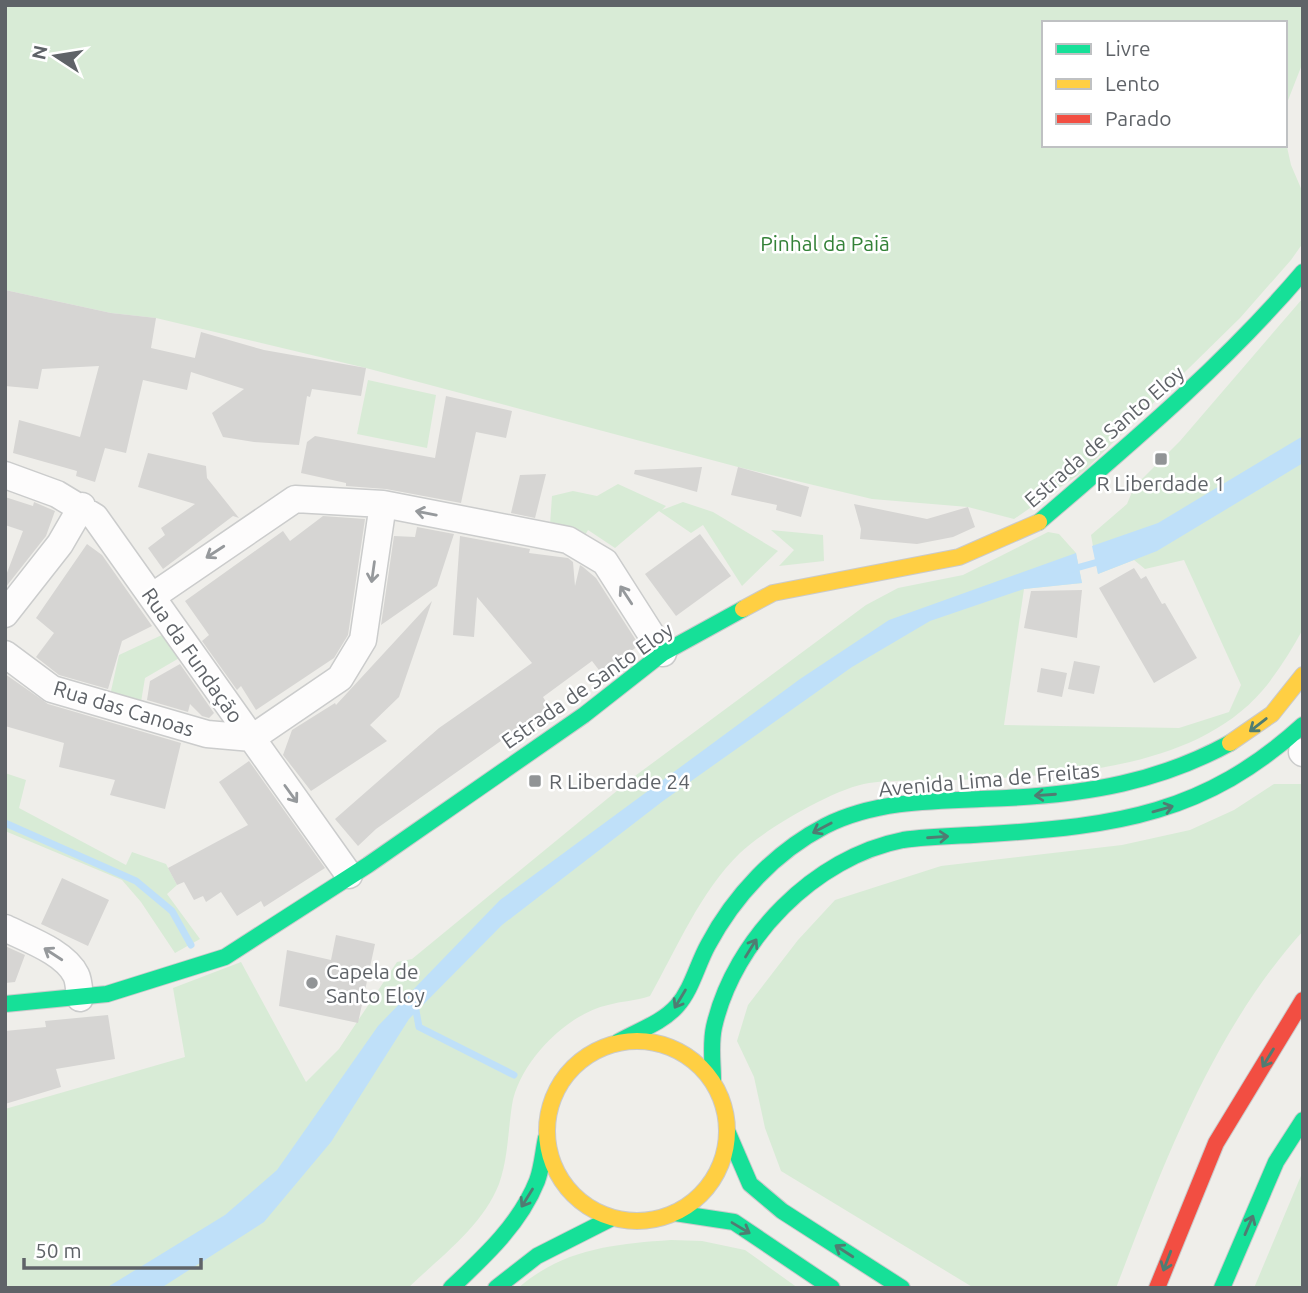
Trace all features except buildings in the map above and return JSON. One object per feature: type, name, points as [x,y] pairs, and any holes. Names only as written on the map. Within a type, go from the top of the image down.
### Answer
[{"type":"main road","name":"Estrada de Santo Eloy","points":[[5,1004],[80,998],[132,988],[225,957],[583,715],[663,653],[773,593],[959,556],[1038,523],[1181,400],[1259,324],[1303,272]]},
{"type":"main road","name":"Avenida Lima de Freitas","points":[[618,1042],[675,1009],[709,942],[735,902],[761,873],[798,841],[826,825],[856,812],[910,803],[1101,791],[1148,782],[1214,754],[1249,732],[1276,711],[1303,675]]},
{"type":"main road","points":[[713,1081],[713,1032],[727,992],[772,917],[826,869],[877,845],[912,838],[1102,824],[1196,800],[1265,760],[1303,725]]},
{"type":"main road","points":[[1157,1288],[1216,1143],[1303,1000]]},
{"type":"main road","points":[[451,1288],[492,1250],[537,1182],[549,1108],[559,1085],[574,1065],[594,1051],[618,1042],[645,1040],[671,1046],[695,1060],[713,1081],[724,1106],[728,1133],[750,1184],[782,1211],[902,1288]]},
{"type":"main road","points":[[1222,1288],[1276,1162],[1303,1120]]},
{"type":"main road","points":[[547,1133],[550,1156],[559,1177],[573,1195],[591,1209],[612,1218],[633,1222],[655,1220],[676,1213],[696,1200],[713,1181],[724,1158],[728,1133]]},
{"type":"main road","points":[[676,1213],[734,1222],[832,1288]]},
{"type":"main road","points":[[496,1288],[534,1256],[612,1218]]},
{"type":"street","name":"Rua da Fundação","points":[[5,475],[57,494],[82,506],[95,517],[349,875]]},
{"type":"street","points":[[153,596],[296,499],[383,504],[568,540],[605,562],[663,653]]},
{"type":"street","points":[[252,738],[340,678],[363,640],[383,504]]},
{"type":"street","points":[[5,614],[60,544],[82,506]]},
{"type":"street","name":"Rua das Canoas","points":[[5,654],[52,689],[207,734],[252,738]]},
{"type":"street","points":[[5,928],[52,953],[72,969],[78,977],[80,998]]},
{"type":"green space","name":"Pinhal da Paiã","points":[[5,5],[1303,5],[1303,62],[1287,103],[1287,21],[1042,21],[1042,147],[1287,147],[1291,165],[1303,193],[1303,243],[1240,318],[1084,471],[1014,519],[968,507],[872,499],[738,467],[366,368],[156,318],[111,313],[5,290]]},
{"type":"green space","points":[[1303,298],[1303,629],[1268,684],[1233,718],[1198,739],[1160,754],[1119,764],[1034,776],[890,781],[855,786],[801,811],[751,843],[726,868],[701,903],[650,996],[592,1010],[561,1030],[534,1057],[516,1089],[504,1165],[492,1200],[471,1228],[408,1288],[5,1288],[5,1109],[185,1057],[173,988],[241,962],[306,1082],[339,1049],[397,962],[412,959],[635,776],[866,605],[898,588],[963,575],[1048,532],[1059,534],[1076,553],[1082,583],[1024,589],[1004,725],[1179,728],[1229,712],[1241,685],[1184,560],[1145,569],[1134,560],[1098,574],[1091,535],[1127,504],[1134,487],[1180,441]]},
{"type":"green space","points":[[368,380],[436,395],[427,448],[357,434]]},
{"type":"green space","points":[[618,484],[666,506],[662,510],[683,502],[713,512],[778,551],[742,586],[703,525],[691,533],[659,511],[615,548],[588,530],[583,539],[550,525],[552,496],[573,491],[597,496]]},
{"type":"green space","points":[[771,530],[823,535],[824,561],[779,566],[794,550]]},
{"type":"green space","points":[[164,634],[181,657],[145,678],[140,708],[109,700],[119,655]]},
{"type":"green space","points":[[5,773],[26,780],[19,808],[126,865],[132,852],[166,864],[177,885],[167,894],[200,939],[175,953],[141,902],[122,880],[5,831]]},
{"type":"green space","points":[[1274,784],[1303,784],[1303,931],[1271,970],[1216,1055],[1172,1147],[1116,1288],[974,1288],[781,1171],[765,1128],[754,1077],[737,1041],[748,1005],[798,940],[835,900],[941,866],[1122,845],[1190,830],[1234,810]]},
{"type":"green space","points":[[1303,1171],[1303,1288],[1254,1288]]},
{"type":"green space","points":[[671,1240],[702,1241],[745,1250],[798,1288],[518,1288],[553,1265],[590,1251]]},
{"type":"water","points":[[1303,436],[1303,463],[1157,551],[1098,574],[1092,546],[1158,523]]},
{"type":"water","points":[[1076,553],[1082,583],[1024,589],[930,621],[852,667],[663,801],[502,925],[409,1019],[331,1142],[264,1222],[161,1288],[106,1288],[225,1215],[277,1170],[378,1026],[500,900],[800,679],[889,620]]},
{"type":"waterway","points":[[1069,570],[1105,560]]},
{"type":"waterway","points":[[5,823],[136,881],[172,911],[191,945]]},
{"type":"waterway","points":[[415,1005],[419,1027],[514,1075]]},
{"type":"traffic: fast","points":[[1039,522],[1209,371],[1303,272]]},
{"type":"traffic: fast","points":[[5,1004],[107,994],[225,957],[368,865],[584,715],[663,653],[743,609]]},
{"type":"traffic: fast","points":[[713,1081],[714,1027],[724,994],[740,963],[759,934],[783,907],[810,883],[839,864],[870,849],[903,840],[1078,826],[1157,810],[1231,778],[1267,755],[1303,725]]},
{"type":"traffic: fast","points":[[618,1042],[657,1022],[677,1006],[687,992],[718,927],[743,893],[773,862],[825,826],[868,810],[891,806],[1037,796],[1122,784],[1176,767],[1230,743]]},
{"type":"traffic: fast","points":[[1222,1288],[1276,1162],[1303,1120]]},
{"type":"traffic: fast","points":[[728,1133],[750,1184],[782,1211],[902,1288]]},
{"type":"traffic: fast","points":[[451,1288],[488,1252],[521,1212],[537,1181],[546,1138]]},
{"type":"traffic: fast","points":[[675,1213],[734,1222],[832,1288]]},
{"type":"traffic: fast","points":[[496,1288],[537,1256],[612,1218]]},
{"type":"traffic: slow","points":[[743,609],[773,593],[959,557],[1039,522]]},
{"type":"traffic: slow","points":[[1230,743],[1272,714],[1303,675]]},
{"type":"traffic: slow","points":[[637,1041],[655,1042],[672,1048],[701,1067],[720,1096],[726,1113],[727,1131],[726,1149],[720,1166],[701,1195],[672,1214],[655,1220],[637,1221],[619,1220],[602,1214],[573,1195],[554,1166],[548,1149],[547,1131],[548,1113],[554,1096],[573,1067],[602,1048],[619,1042],[637,1041]]},
{"type":"traffic: jam","points":[[1157,1288],[1216,1143],[1303,1000]]},
{"type":"place","name":"R Liberdade 1","points":[[1161,459]]},
{"type":"place","name":"R Liberdade 24","points":[[535,781]]},
{"type":"place","name":"Capela de Santo Eloy","points":[[312,983]]}]
